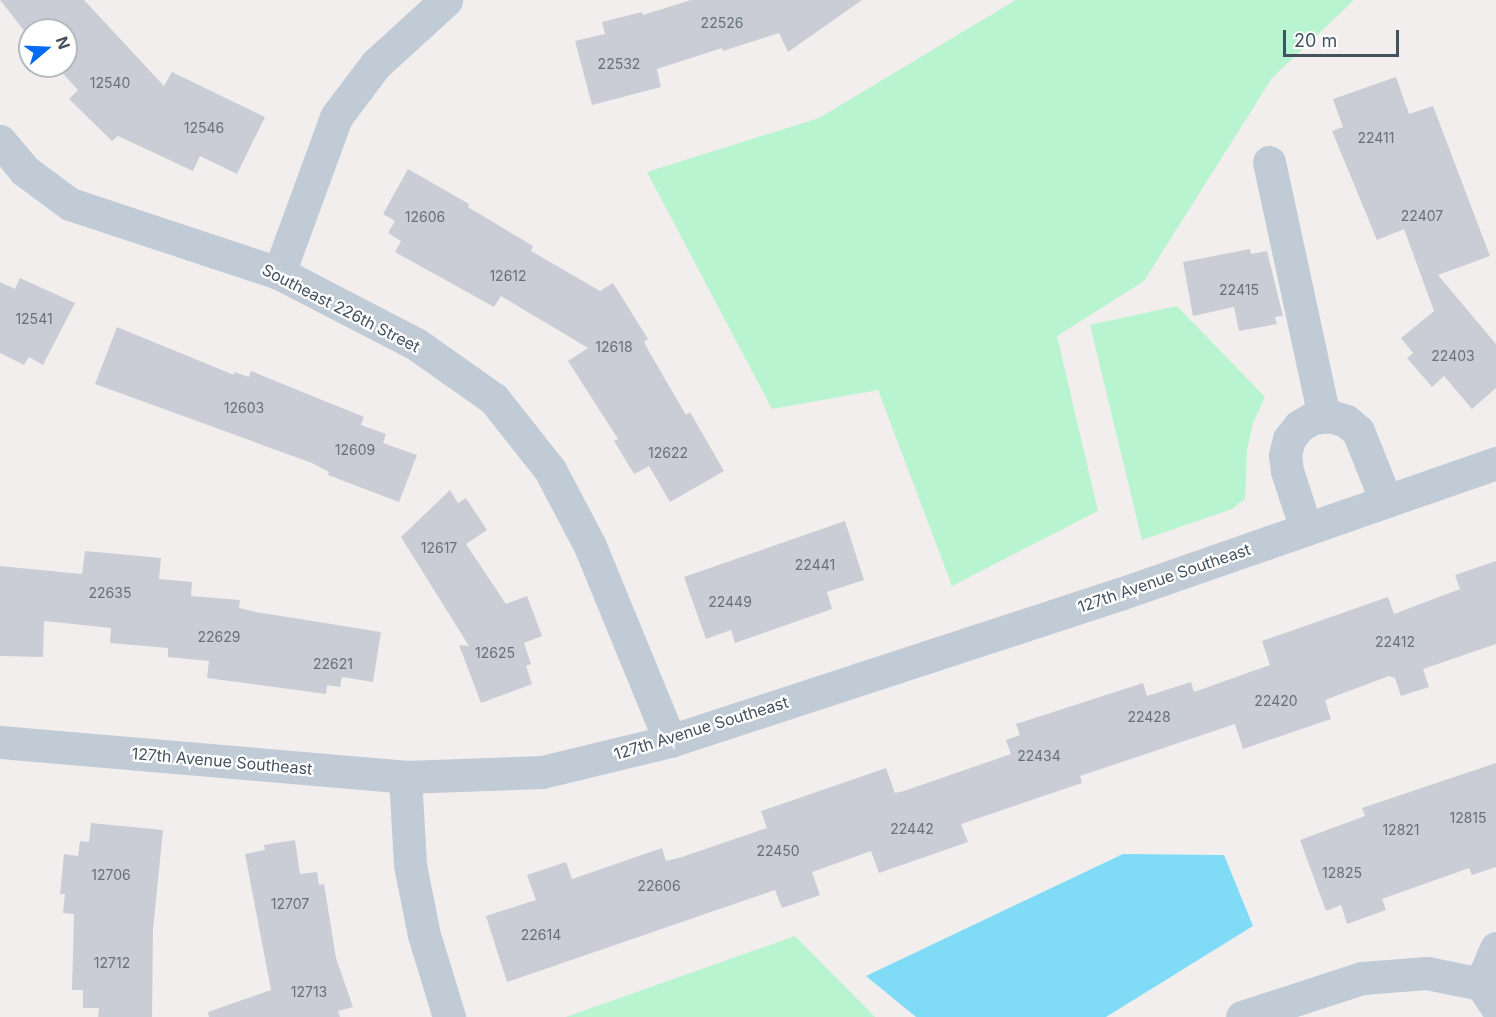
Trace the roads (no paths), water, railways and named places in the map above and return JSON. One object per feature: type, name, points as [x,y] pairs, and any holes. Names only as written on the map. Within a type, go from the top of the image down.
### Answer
[{"type":"street","points":[[279,273],[336,117],[376,64],[446,0]]},
{"type":"street","name":"Southeast 226th Street","points":[[0,141],[24,170],[69,204],[279,273],[416,344],[494,399],[550,470],[585,536],[670,741]]},
{"type":"street","points":[[1269,162],[1324,417]]},
{"type":"street","points":[[1306,529],[1287,471],[1285,455],[1289,439],[1299,426],[1324,417],[1346,421],[1358,431],[1386,501]]},
{"type":"street","name":"127th Avenue Southeast","points":[[0,742],[405,777],[542,772],[670,741],[1306,529],[1496,463]]},
{"type":"street","points":[[405,777],[410,865],[424,935],[449,1017]]},
{"type":"street","points":[[1242,1017],[1362,978],[1427,973],[1488,995],[1496,948]]},
{"type":"water","points":[[1123,854],[1224,855],[1253,926],[1106,1017],[916,1017],[866,976]]}]
